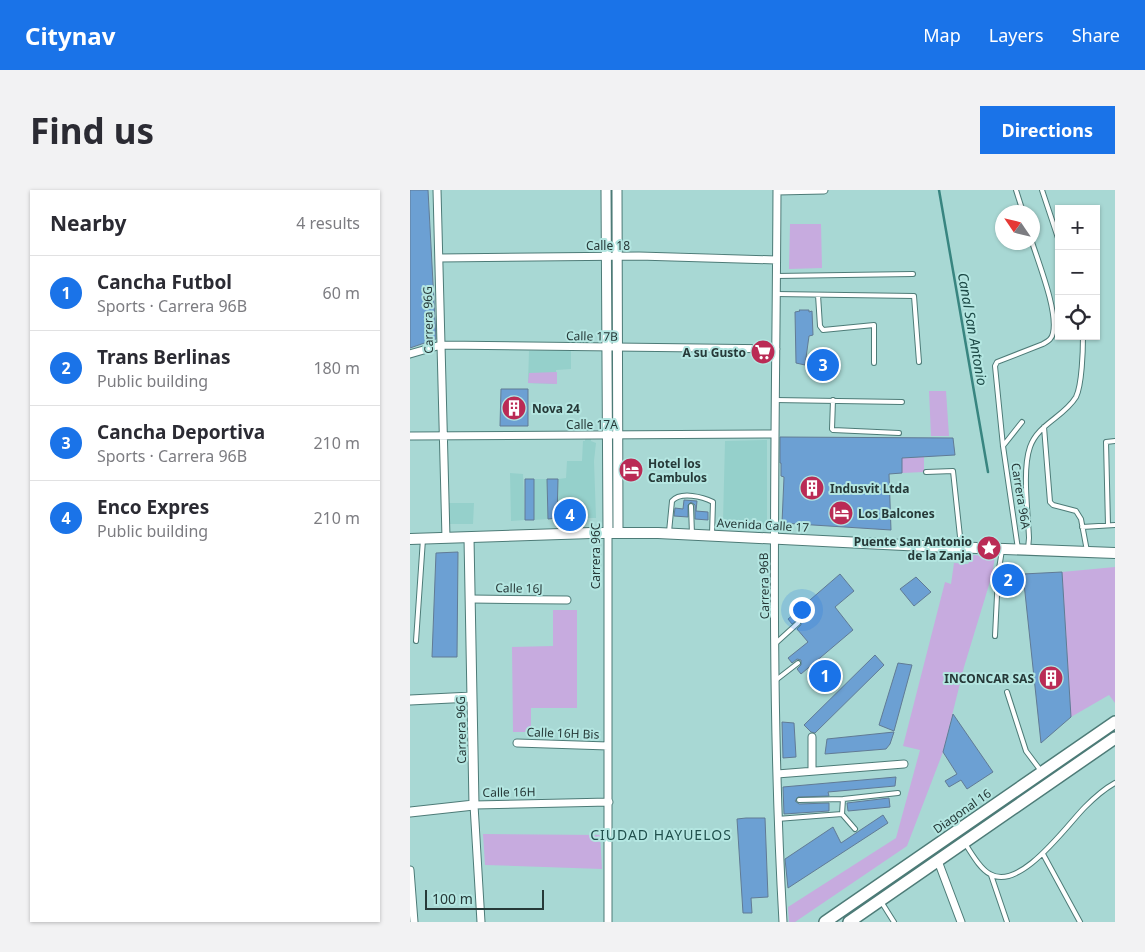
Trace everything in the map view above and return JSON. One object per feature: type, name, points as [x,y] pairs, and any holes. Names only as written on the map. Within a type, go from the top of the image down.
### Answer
[{"type":"main road","name":"Avenida Calle 17","points":[[410,539],[613,532],[668,533],[961,547],[1115,552]]},
{"type":"main road","name":"Diagonal 16","points":[[825,922],[1115,722]]},
{"type":"main road","points":[[849,922],[1115,738]]},
{"type":"street","name":"Carrera 96G","points":[[438,190],[446,538]]},
{"type":"street","name":"Carrera 96C","points":[[606,190],[607,435],[613,532]]},
{"type":"street","name":"Carrera 96C","points":[[608,922],[608,746],[617,435],[616,190]]},
{"type":"street","points":[[777,190],[824,190]]},
{"type":"street","name":"Carrera 96B","points":[[777,190],[774,538],[778,819],[783,922]]},
{"type":"street","name":"Calle 18","points":[[439,258],[617,256],[776,260]]},
{"type":"street","name":"Calle 17B","points":[[410,354],[441,345],[776,349]]},
{"type":"street","name":"Calle 17A","points":[[410,436],[775,434]]},
{"type":"street","name":"Carrera 96G","points":[[469,538],[474,805],[481,922]]},
{"type":"street","name":"Calle 16J","points":[[470,599],[567,600]]},
{"type":"street","points":[[410,700],[472,697]]},
{"type":"street","points":[[812,737],[812,771]]},
{"type":"street","name":"Calle 16H Bis","points":[[517,743],[608,746]]},
{"type":"street","points":[[777,774],[904,764]]},
{"type":"street","name":"Calle 16H","points":[[410,812],[474,805],[609,802]]},
{"type":"street","points":[[938,861],[961,922]]},
{"type":"street","points":[[410,870],[414,922]]},
{"type":"lane","points":[[1016,190],[1021,205]]},
{"type":"lane","points":[[1042,190],[1055,229]]},
{"type":"lane","name":"Carrera 96A","points":[[1023,549],[1003,446],[995,366],[997,362],[1043,344],[1053,334],[1054,317],[1034,250]]},
{"type":"lane","points":[[776,276],[913,274]]},
{"type":"lane","points":[[776,294],[914,296],[919,362]]},
{"type":"lane","points":[[818,295],[820,326],[823,330],[874,325],[874,362]]},
{"type":"lane","points":[[1023,549],[1029,538],[1026,464],[1029,448],[1044,427],[1070,405],[1077,395],[1083,340]]},
{"type":"lane","points":[[775,400],[902,402]]},
{"type":"lane","points":[[832,400],[832,429],[834,430],[899,433]]},
{"type":"lane","points":[[1003,446],[1022,422]]},
{"type":"lane","points":[[1044,427],[1050,502],[1076,511],[1081,519],[1087,552]]},
{"type":"lane","points":[[1108,525],[1106,442],[1115,442]]},
{"type":"lane","points":[[926,472],[953,471],[961,547]]},
{"type":"lane","points":[[668,533],[672,501],[680,496],[713,502],[712,535]]},
{"type":"lane","points":[[691,506],[692,534]]},
{"type":"lane","points":[[1082,526],[1115,525]]},
{"type":"lane","points":[[416,641],[422,538]]},
{"type":"lane","points":[[995,636],[998,575],[1002,548]]},
{"type":"lane","points":[[776,643],[798,623]]},
{"type":"lane","points":[[776,680],[798,664]]},
{"type":"lane","points":[[1007,692],[1026,751],[1043,772]]},
{"type":"lane","points":[[964,842],[983,868],[991,875],[1001,877],[1014,874],[1027,867],[1042,854],[1085,807],[1106,788],[1115,783]]},
{"type":"lane","points":[[799,800],[843,799],[898,793]]},
{"type":"lane","points":[[843,799],[842,814],[855,829]]},
{"type":"lane","points":[[778,819],[842,814]]},
{"type":"lane","points":[[1042,854],[1080,922]]},
{"type":"lane","points":[[991,875],[1007,922]]},
{"type":"lane","points":[[880,900],[894,922]]},
{"type":"shaded area","points":[[790,224],[821,224],[822,268],[789,269]]},
{"type":"shaded area","points":[[529,351],[571,351],[571,369],[556,370],[557,384],[528,383]]},
{"type":"shaded area","points":[[819,355],[839,370],[827,382],[812,370],[813,360]]},
{"type":"shaded area","points":[[557,372],[557,384],[528,383],[529,373]]},
{"type":"shaded area","points":[[929,391],[946,391],[949,436],[931,436]]},
{"type":"shaded area","points":[[585,438],[591,438],[591,441],[596,443],[594,461],[596,518],[557,518],[558,479],[566,478],[567,461],[582,461],[583,441],[585,441]]},
{"type":"shaded area","points":[[767,440],[767,525],[723,522],[725,441]]},
{"type":"shaded area","points":[[924,457],[924,472],[902,473],[902,458]]},
{"type":"shaded area","points":[[510,473],[523,474],[525,520],[511,521]]},
{"type":"shaded area","points":[[534,479],[547,479],[548,519],[534,520]]},
{"type":"shaded area","points":[[449,503],[474,503],[473,524],[449,524]]},
{"type":"shaded area","points":[[973,555],[995,557],[992,575],[964,667],[943,752],[907,846],[795,922],[789,922],[788,907],[896,838],[920,750],[903,746],[945,582],[951,584],[954,563],[968,564]]},
{"type":"shaded area","points":[[1115,567],[1115,703],[1109,695],[1071,717],[1062,572]]},
{"type":"shaded area","points":[[553,610],[577,610],[577,708],[531,708],[531,732],[513,732],[512,647],[553,646]]},
{"type":"shaded area","points":[[831,661],[840,671],[818,691],[809,681]]},
{"type":"shaded area","points":[[483,834],[600,835],[602,869],[485,865]]},
{"type":"building","points":[[410,190],[428,190],[436,339],[410,348]]},
{"type":"building","points":[[799,310],[812,311],[813,335],[809,336],[805,365],[796,363],[795,312]]},
{"type":"building","name":"Nova 24","points":[[501,389],[528,389],[528,426],[500,426]]},
{"type":"building","name":"Indusvit Ltda","points":[[780,437],[953,438],[955,455],[902,458],[902,473],[889,474],[891,530],[782,523],[784,477],[781,476]]},
{"type":"building","points":[[525,479],[534,479],[534,520],[525,520]]},
{"type":"building","points":[[547,479],[558,479],[557,518],[548,519]]},
{"type":"building","points":[[684,500],[697,501],[696,511],[708,512],[708,520],[695,519],[695,505],[691,502],[688,505],[688,517],[674,516],[675,508],[683,509]]},
{"type":"building","points":[[458,552],[457,657],[432,657],[436,553]]},
{"type":"building","name":"INCONCAR SAS","points":[[1062,572],[1071,717],[1041,743],[1023,574]]},
{"type":"building","points":[[840,574],[854,591],[835,607],[853,630],[801,674],[797,669],[801,665],[801,660],[797,659],[792,663],[788,658],[808,642],[797,629],[801,625],[801,621],[797,620],[792,624],[788,619]]},
{"type":"building","points":[[916,577],[931,592],[914,606],[900,589]]},
{"type":"building","points":[[875,655],[884,665],[815,733],[811,732],[804,725]]},
{"type":"building","points":[[898,663],[912,665],[894,731],[879,725]]},
{"type":"building","points":[[953,714],[993,772],[967,789],[961,780],[949,787],[945,781],[957,774],[943,752]]},
{"type":"building","points":[[782,722],[794,723],[796,757],[783,758]]},
{"type":"building","points":[[894,732],[886,749],[825,754],[827,739]]},
{"type":"building","points":[[896,777],[895,786],[828,792],[829,796],[798,797],[795,801],[799,804],[829,803],[829,811],[784,814],[783,787]]},
{"type":"building","points":[[889,798],[890,807],[848,811],[847,803]]},
{"type":"building","points":[[883,815],[888,823],[788,888],[785,859],[833,827],[841,843]]},
{"type":"building","points":[[765,818],[768,897],[751,898],[752,913],[743,913],[737,819]]},
{"type":"waterway","name":"Canal San Antonio","points":[[939,190],[988,472]]},
{"type":"place","name":"A su Gusto","points":[[763,352]]},
{"type":"place","name":"Cancha Deportiva","points":[[823,365]]},
{"type":"place","name":"Nova 24","points":[[514,408]]},
{"type":"place","name":"Hotel los Cambulos","points":[[631,470]]},
{"type":"place","name":"Indusvit Ltda","points":[[812,488]]},
{"type":"place","name":"Los Balcones","points":[[841,513]]},
{"type":"place","name":"Enco Expres","points":[[570,515]]},
{"type":"place","name":"Puente San Antonio de la Zanja","points":[[989,548]]},
{"type":"place","name":"Trans Berlinas","points":[[1008,580]]},
{"type":"place","name":"Cancha Futbol","points":[[825,676]]},
{"type":"place","name":"INCONCAR SAS","points":[[1051,678]]},
{"type":"district","name":"CIUDAD HAYUELOS","points":[[661,834]]}]
